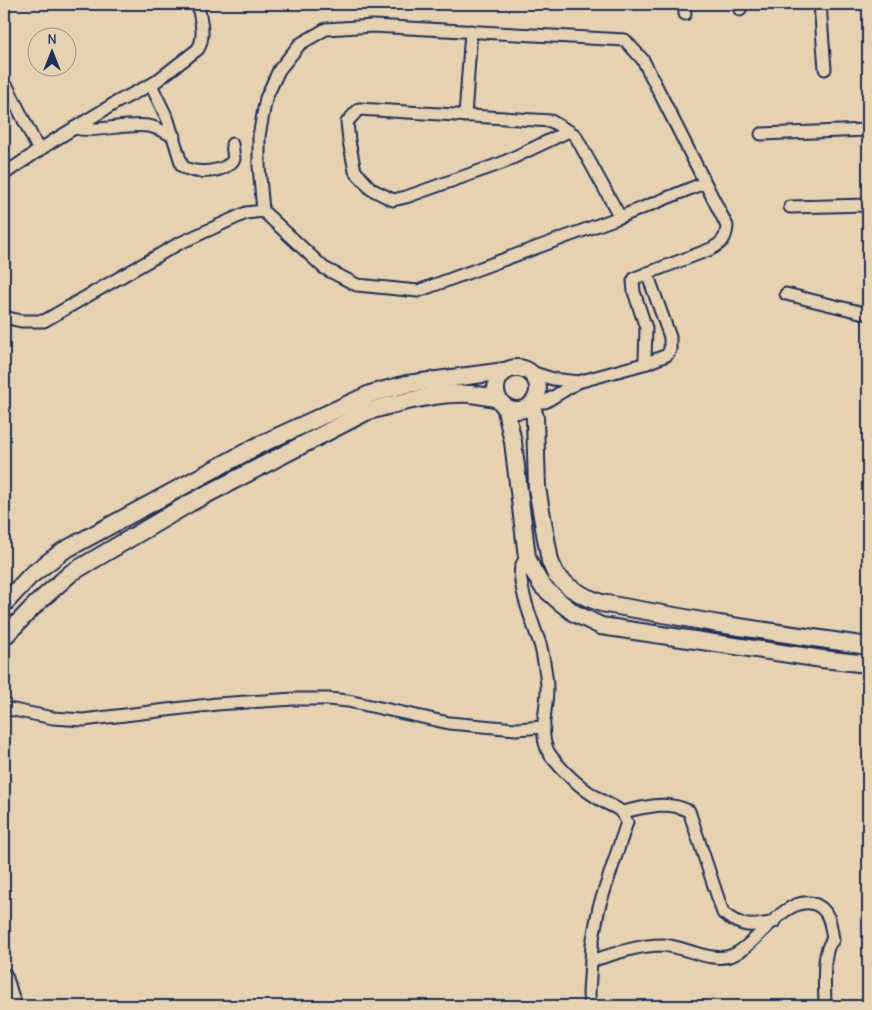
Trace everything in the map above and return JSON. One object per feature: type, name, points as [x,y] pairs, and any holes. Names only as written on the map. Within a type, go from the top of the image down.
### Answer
[{"type":"street","points":[[4,174],[74,128],[117,102],[151,85],[198,49],[202,43],[202,35],[198,4]]},
{"type":"street","points":[[825,69],[820,4],[833,4]]},
{"type":"street","points":[[647,363],[645,359],[646,328],[633,287],[635,278],[693,257],[722,243],[726,235],[727,226],[642,60],[625,40],[373,26],[334,27],[326,29],[300,44],[278,70],[266,98],[259,136],[259,166],[263,211],[324,268],[356,285],[418,291],[620,217],[704,183]]},
{"type":"street","points":[[466,116],[471,31]]},
{"type":"street","points":[[151,85],[174,136],[182,166],[192,171],[211,170],[231,163],[234,156],[232,144]]},
{"type":"street","points":[[8,88],[39,151]]},
{"type":"street","points":[[569,132],[502,163],[393,200],[371,190],[355,171],[349,141],[348,122],[359,109],[550,121],[575,135],[620,217]]},
{"type":"street","points":[[74,128],[91,131],[151,126],[174,136]]},
{"type":"street","points":[[761,134],[868,130]]},
{"type":"street","points":[[790,207],[868,205]]},
{"type":"street","points":[[4,317],[21,321],[44,321],[178,244],[246,213],[263,211]]},
{"type":"street","points":[[533,403],[545,402],[578,382],[647,363],[667,355],[671,344],[647,273]]},
{"type":"street","points":[[786,294],[868,314]]},
{"type":"street","points":[[4,604],[30,576],[63,551],[259,445],[370,394],[408,384],[505,371],[518,367],[553,379],[578,382]]},
{"type":"street","points":[[505,371],[498,378],[495,388],[513,442],[527,557],[542,586],[574,613],[601,626],[822,659],[868,664]]},
{"type":"street","points":[[4,637],[50,590],[71,572],[190,503],[366,412],[390,404],[470,394],[501,403],[516,410],[527,408],[538,395],[536,378],[531,372]]},
{"type":"street","points":[[533,403],[537,488],[550,561],[556,575],[569,587],[601,603],[720,624],[868,646]]},
{"type":"street","points":[[527,557],[520,569],[523,592],[541,646],[547,685],[543,736],[550,755],[574,781],[600,800],[623,812],[627,822],[602,896],[592,944],[590,1006]]},
{"type":"street","points":[[4,708],[53,718],[83,720],[217,704],[294,699],[328,699],[348,701],[449,723],[516,729],[544,727]]},
{"type":"street","points":[[623,812],[648,806],[668,804],[679,806],[689,811],[723,914],[735,923],[746,926],[774,922]]},
{"type":"street","points":[[591,960],[637,948],[662,945],[717,958],[726,957],[739,952],[774,922],[783,911],[792,906],[810,903],[824,910],[829,917],[833,940],[829,943],[826,955],[825,1006]]},
{"type":"street","points":[[4,977],[13,1006]]}]
